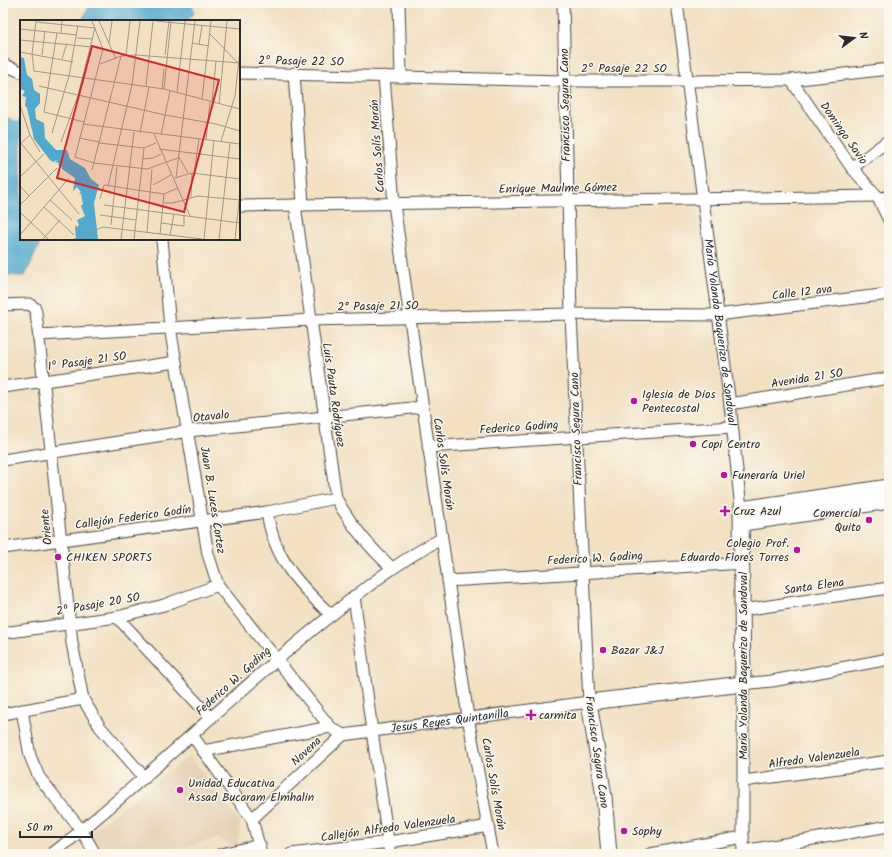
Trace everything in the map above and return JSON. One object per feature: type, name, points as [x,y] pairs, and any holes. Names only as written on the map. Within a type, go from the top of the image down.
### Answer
[{"type":"street","points":[[399,3],[401,76]]},
{"type":"street","name":"Francisco Segura Cano","points":[[563,3],[567,201],[582,572],[590,702],[604,797],[610,854]]},
{"type":"street","name":"María Yolanda Baquerizo de Sandoval","points":[[678,3],[717,315],[730,404],[742,516],[744,610],[743,852]]},
{"type":"street","points":[[3,64],[20,72]]},
{"type":"street","name":"2º Pasaje 22 SO","points":[[240,73],[294,73],[564,81],[687,81],[791,80],[889,69]]},
{"type":"street","name":"Luis Pauta Rodríguez","points":[[294,73],[299,205],[311,320],[336,498],[358,533],[392,568]]},
{"type":"street","name":"Carlos Solís Morán","points":[[384,76],[394,204],[422,407],[468,717],[493,854]]},
{"type":"street","name":"Domingo Savio","points":[[791,80],[852,168],[877,196],[889,220]]},
{"type":"street","points":[[852,168],[889,140]]},
{"type":"street","name":"Enrique Maulme Gómez","points":[[240,206],[877,196]]},
{"type":"street","name":"Juan B. Luces Cortez","points":[[162,240],[170,327],[189,431],[208,554],[218,585],[330,727]]},
{"type":"street","name":"Calle 12 ava","points":[[717,315],[889,294]]},
{"type":"street","name":"Oriente","points":[[3,305],[29,304],[36,312],[70,623],[83,699],[100,728],[145,778]]},
{"type":"street","name":"2° Pasaje 21 SO","points":[[39,336],[170,327],[311,320],[410,319],[571,314],[717,315]]},
{"type":"street","name":"1º Pasaje 21 SO","points":[[3,387],[176,362]]},
{"type":"street","name":"Avenida 21 SO","points":[[730,404],[889,378]]},
{"type":"street","name":"Otavalo","points":[[3,460],[189,431],[422,407]]},
{"type":"street","name":"Federico Goding","points":[[428,447],[732,427]]},
{"type":"street","points":[[742,516],[889,487]]},
{"type":"street","name":"Callejón Federico Godín","points":[[3,548],[267,512],[336,498]]},
{"type":"street","points":[[742,516],[889,500]]},
{"type":"street","points":[[267,512],[270,531],[288,571],[303,589],[331,615]]},
{"type":"street","name":"Federico W. Goding","points":[[52,854],[145,778],[276,659],[354,596],[392,568],[416,551],[441,539]]},
{"type":"street","name":"Federico W. Goding","points":[[448,581],[743,563]]},
{"type":"street","name":"2º Pasaje 20 SO","points":[[3,633],[117,617],[164,605],[218,585]]},
{"type":"street","name":"Santa Elena","points":[[744,610],[889,588]]},
{"type":"street","points":[[354,596],[390,854]]},
{"type":"street","points":[[117,617],[211,718]]},
{"type":"street","name":"Jesus Reyes Quintanilla","points":[[343,735],[468,717],[743,684],[772,682],[889,659]]},
{"type":"street","points":[[3,714],[83,699]]},
{"type":"street","points":[[22,710],[30,756],[39,777],[82,831],[95,854]]},
{"type":"street","points":[[203,752],[330,727],[343,735]]},
{"type":"street","points":[[192,735],[252,820],[260,849],[221,854]]},
{"type":"street","name":"Novena","points":[[252,820],[343,735]]},
{"type":"street","name":"Alfredo Valenzuela","points":[[743,781],[889,761]]},
{"type":"street","name":"Callejón Alfredo Valenzuela","points":[[290,854],[388,842],[489,826]]},
{"type":"street","points":[[743,852],[889,826]]},
{"type":"street","points":[[650,854],[743,837]]},
{"type":"lane","points":[[877,196],[889,194]]},
{"type":"shaded area","name":"Unidad Educativa Assad Bucaram Elmhalin","points":[[189,756],[240,823],[238,846],[231,847],[218,838],[158,854],[102,854],[87,835]]},
{"type":"water","points":[[87,3],[192,3],[194,14],[186,20],[82,20],[90,5]]},
{"type":"water","points":[[7,117],[16,123],[20,119],[20,240],[42,240],[25,276],[3,275],[3,123]]},
{"type":"place","name":"Iglesia de Dios Pentecostal","points":[[634,401]]},
{"type":"place","name":"Copi Centro","points":[[693,444]]},
{"type":"place","name":"Funeraría Uriel","points":[[724,475]]},
{"type":"place","name":"Cruz Azul","points":[[725,511]]},
{"type":"place","name":"Comercial Quito","points":[[869,520]]},
{"type":"place","name":"Colegio Prof. Eduardo Flores Torres","points":[[797,550]]},
{"type":"place","name":"CHIKEN SPORTS","points":[[58,557]]},
{"type":"place","name":"Bazar J&J","points":[[603,650]]},
{"type":"place","name":"carmita","points":[[531,715]]},
{"type":"place","name":"Unidad Educativa Assad Bucaram Elmhalin","points":[[180,790]]},
{"type":"place","name":"Sophy","points":[[624,831]]}]
